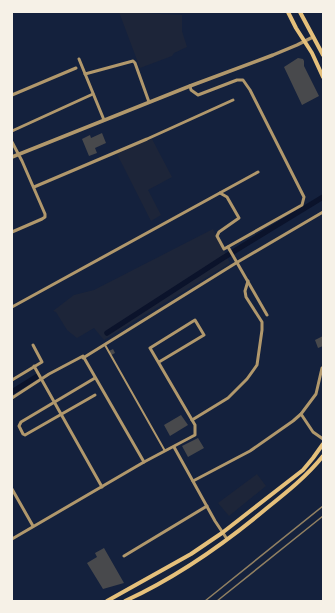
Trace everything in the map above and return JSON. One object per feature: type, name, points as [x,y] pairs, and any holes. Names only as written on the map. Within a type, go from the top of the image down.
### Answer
[{"type":"main road","points":[[288,12],[323,76]]},
{"type":"main road","points":[[300,12],[323,56]]},
{"type":"main road","points":[[107,601],[192,554],[222,533],[302,470],[323,444]]},
{"type":"main road","points":[[125,601],[167,580],[227,539],[293,486],[309,472],[323,456]]},
{"type":"street","points":[[12,157],[149,102],[273,55],[313,37]]},
{"type":"street","points":[[79,59],[104,120]]},
{"type":"street","points":[[86,74],[133,61],[149,102]]},
{"type":"street","points":[[12,95],[76,68]]},
{"type":"street","points":[[190,86],[191,90],[198,95],[237,80],[242,80],[250,90],[304,197],[302,205],[224,250],[216,236],[219,232],[239,218],[227,197],[220,193]]},
{"type":"street","points":[[12,131],[93,94]]},
{"type":"street","points":[[34,187],[233,100]]},
{"type":"street","points":[[12,142],[34,187],[45,217],[12,232]]},
{"type":"street","points":[[12,307],[258,172]]},
{"type":"street","points":[[12,398],[42,379],[105,345],[236,263],[323,212]]},
{"type":"street","points":[[229,248],[236,263],[267,314]]},
{"type":"street","points":[[192,420],[228,398],[247,379],[257,365],[262,322],[246,297],[245,291],[248,281]]},
{"type":"street","points":[[12,538],[195,434],[195,425],[158,362],[150,348],[195,320],[204,334],[158,362]]},
{"type":"street","points":[[12,380],[42,362],[32,345]]},
{"type":"street","points":[[105,345],[165,451]]},
{"type":"street","points":[[83,357],[144,462]]},
{"type":"street","points":[[34,366],[102,487]]},
{"type":"street","points":[[193,482],[250,451],[301,414],[316,394],[322,368]]},
{"type":"street","points":[[95,378],[19,424],[23,434],[27,434],[95,394]]},
{"type":"street","points":[[301,414],[313,432],[323,439]]},
{"type":"street","points":[[174,447],[222,533],[227,539]]},
{"type":"street","points":[[12,489],[33,526]]},
{"type":"street","points":[[124,556],[207,506]]},
{"type":"shaded area","points":[[119,12],[182,15],[182,31],[187,47],[174,53],[172,56],[140,68]]},
{"type":"shaded area","points":[[152,139],[172,177],[148,190],[161,215],[151,221],[116,152]]},
{"type":"shaded area","points":[[213,229],[230,263],[104,340],[94,328],[77,338],[67,330],[56,312],[53,311],[74,295],[94,290]]},
{"type":"shaded area","points":[[257,474],[266,486],[229,516],[218,503]]},
{"type":"building","points":[[298,58],[303,59],[304,66],[319,96],[302,105],[284,67]]},
{"type":"building","points":[[102,133],[106,143],[95,148],[97,153],[89,156],[82,139],[90,135],[91,138]]},
{"type":"building","points":[[323,336],[323,346],[318,348],[315,340]]},
{"type":"building","points":[[113,349],[115,353],[111,355],[109,351]]},
{"type":"building","points":[[181,415],[188,425],[170,436],[164,425]]},
{"type":"building","points":[[198,438],[204,448],[188,457],[182,446]]},
{"type":"building","points":[[104,548],[124,583],[103,589],[87,563],[97,557],[95,553]]},
{"type":"waterway","points":[[107,333],[223,258],[323,197]]},
{"type":"waterway","points":[[12,392],[36,377]]},
{"type":"railway","points":[[205,601],[323,506]]},
{"type":"railway","points":[[217,601],[323,516]]}]
